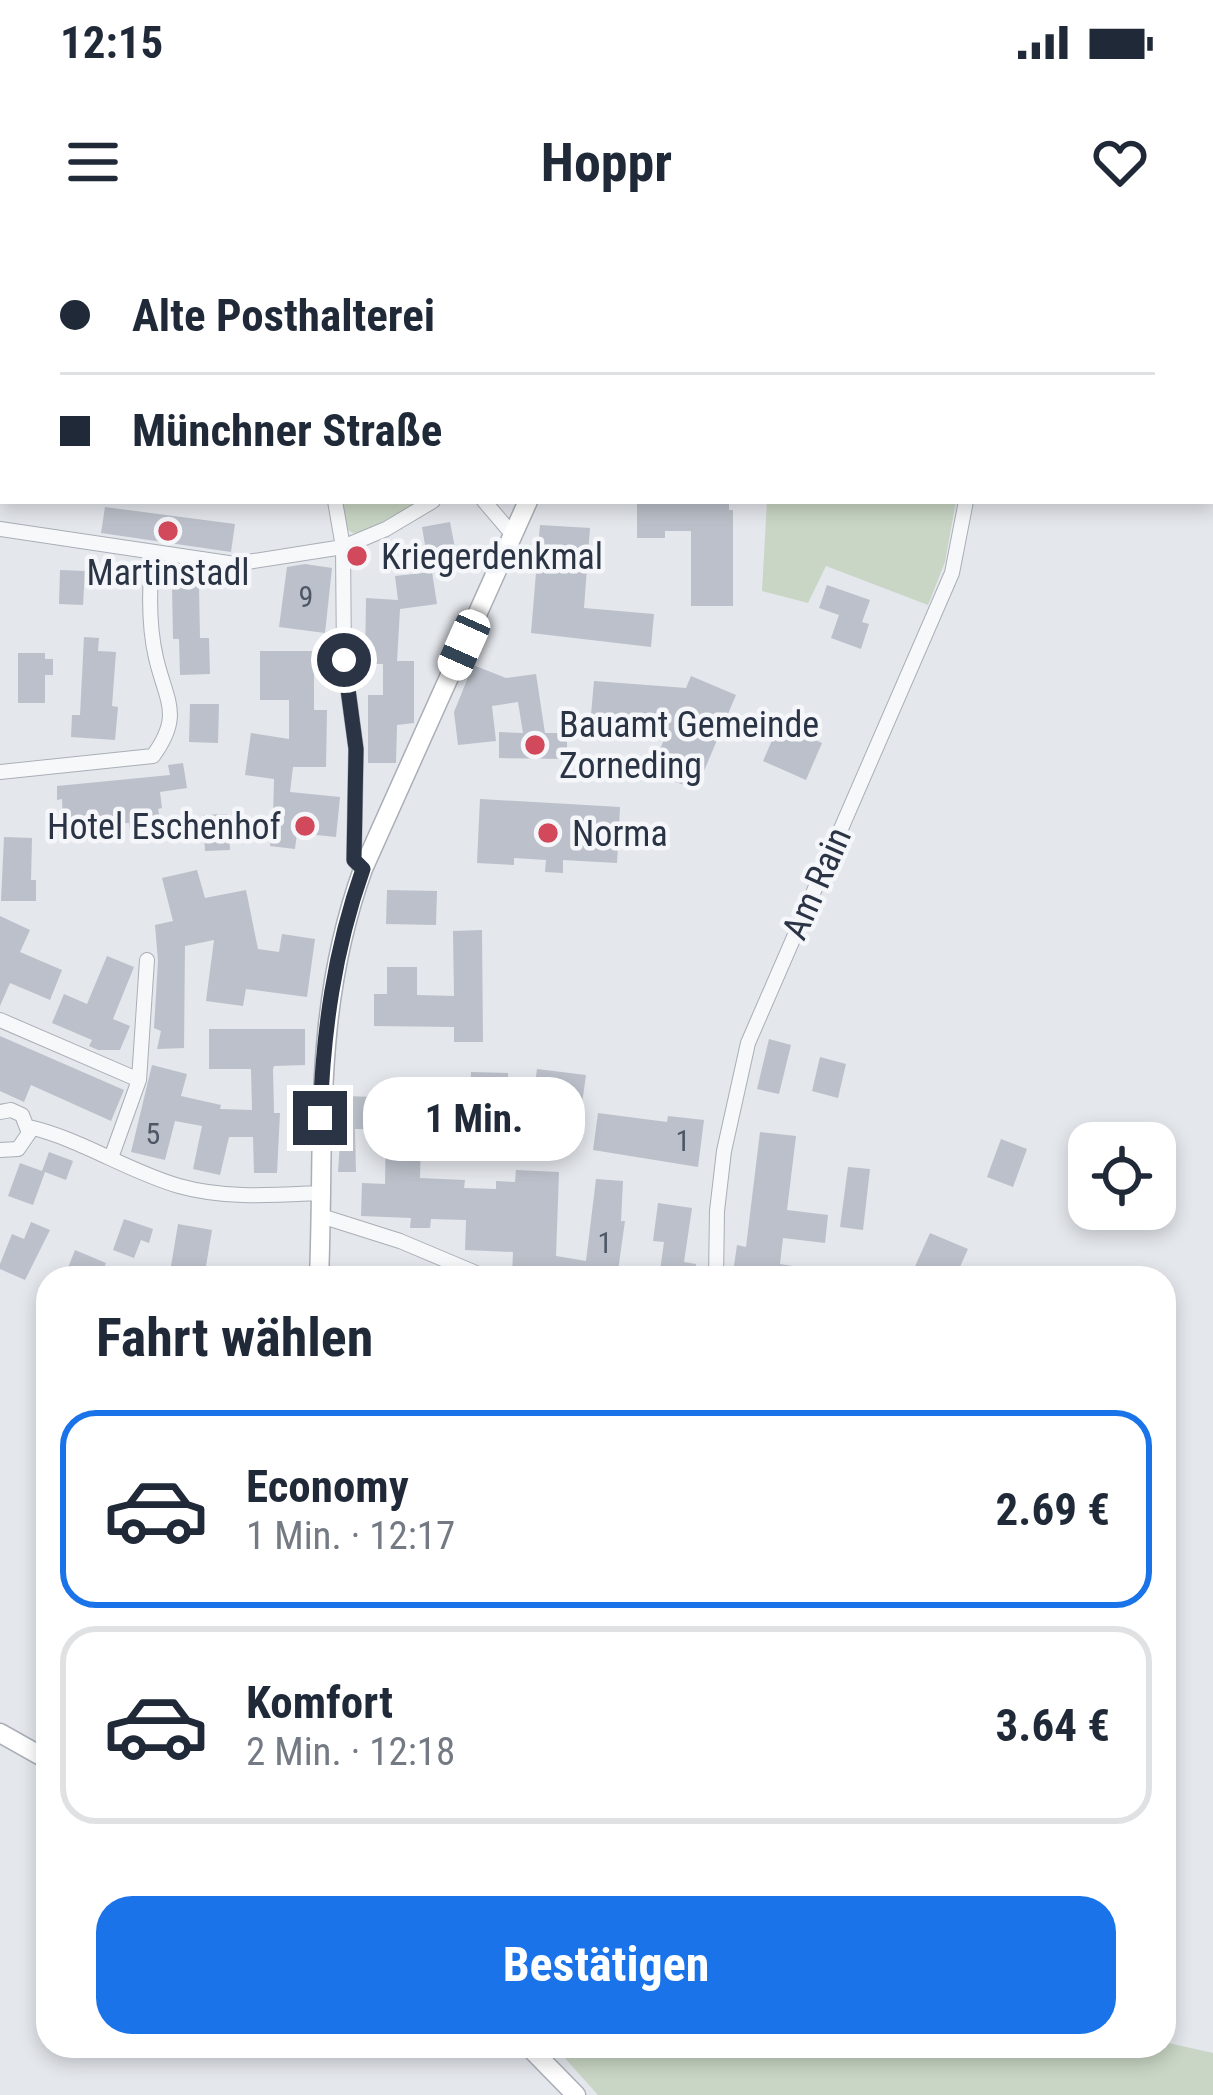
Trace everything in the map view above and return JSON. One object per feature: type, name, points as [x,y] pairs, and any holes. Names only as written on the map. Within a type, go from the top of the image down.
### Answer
[{"type":"street","points":[[336,504],[343,548],[344,660],[356,749],[354,860],[363,869]]},
{"type":"street","points":[[0,529],[235,564],[343,548],[428,504]]},
{"type":"street","points":[[487,504],[513,535]]},
{"type":"street","points":[[319,1266],[320,1098],[327,1010],[339,948],[363,869],[527,504]]},
{"type":"street","name":"Am Rain","points":[[716,1266],[724,1151],[748,1043],[952,573],[965,504]]},
{"type":"street","points":[[0,772],[153,756],[169,734],[171,699],[156,659],[148,590],[153,553]]},
{"type":"street","points":[[111,1157],[139,1080],[147,960]]},
{"type":"street","points":[[0,1020],[139,1080]]},
{"type":"street","points":[[0,1112],[17,1112],[28,1127],[175,1184],[199,1190],[321,1193]]},
{"type":"street","points":[[0,1150],[12,1152],[24,1145],[28,1127]]},
{"type":"street","points":[[321,1216],[459,1266]]},
{"type":"street","points":[[0,1733],[36,1753]]},
{"type":"street","points":[[540,2058],[576,2095]]},
{"type":"green space","points":[[339,504],[416,504],[363,532],[346,529]]},
{"type":"green space","points":[[767,504],[955,504],[945,562],[928,605],[826,566],[808,603],[762,591]]},
{"type":"green space","points":[[1176,2045],[1213,2053],[1213,2095],[598,2095],[565,2058],[1176,2058]]},
{"type":"building","points":[[637,504],[729,504],[733,510],[733,606],[691,606],[691,531],[637,538]]},
{"type":"building","name":"Martinstadl","points":[[105,507],[235,524],[231,552],[101,533]]},
{"type":"building","points":[[450,522],[456,553],[427,557],[422,527]]},
{"type":"building","points":[[540,525],[590,528],[584,608],[654,614],[651,647],[531,633]]},
{"type":"building","points":[[287,567],[332,568],[325,633],[279,627]]},
{"type":"building","points":[[60,570],[85,571],[83,605],[59,604]]},
{"type":"building","points":[[432,572],[437,604],[400,609],[397,661],[414,661],[414,723],[397,725],[396,763],[368,763],[368,695],[383,695],[383,664],[365,664],[366,598],[398,600],[395,576]]},
{"type":"building","points":[[827,585],[870,600],[862,622],[869,624],[861,649],[831,638],[839,615],[819,608]]},
{"type":"building","points":[[172,586],[199,586],[200,638],[209,638],[210,674],[180,675],[179,639],[173,639]]},
{"type":"building","points":[[84,637],[99,638],[98,651],[116,652],[115,740],[71,737],[72,715],[80,715]]},
{"type":"building","points":[[260,651],[314,651],[314,710],[327,710],[326,767],[293,767],[290,792],[340,797],[336,837],[297,833],[295,849],[270,846],[271,838],[257,837],[259,817],[273,819],[274,779],[245,775],[251,733],[289,739],[289,700],[260,700]]},
{"type":"building","points":[[18,653],[45,653],[45,659],[53,659],[53,675],[45,675],[45,703],[18,703]]},
{"type":"building","points":[[473,665],[506,678],[536,674],[545,733],[567,733],[567,759],[499,758],[499,732],[523,733],[518,702],[492,706],[496,741],[458,745],[454,712]]},
{"type":"building","points":[[691,676],[736,695],[696,790],[651,772],[667,732],[590,726],[594,681],[686,688]]},
{"type":"building","points":[[190,704],[219,704],[218,743],[189,742]]},
{"type":"building","points":[[779,724],[822,743],[806,780],[763,761]]},
{"type":"building","points":[[183,763],[187,788],[160,792],[157,826],[130,830],[129,823],[88,825],[89,840],[64,841],[57,786],[170,775],[168,765]]},
{"type":"building","name":"Norma","points":[[480,799],[620,807],[617,863],[563,860],[563,873],[545,872],[546,860],[514,858],[514,865],[477,863]]},
{"type":"building","points":[[228,814],[230,850],[205,851],[203,815]]},
{"type":"building","points":[[4,837],[32,838],[31,880],[36,880],[36,901],[1,901]]},
{"type":"building","points":[[197,870],[205,898],[246,890],[258,949],[279,952],[282,934],[315,939],[307,997],[246,989],[243,1006],[206,1001],[214,940],[185,946],[184,1048],[157,1049],[161,1031],[154,1028],[155,925],[173,921],[162,878]]},
{"type":"building","points":[[387,890],[437,891],[436,925],[386,924]]},
{"type":"building","points":[[0,916],[30,930],[20,952],[62,970],[50,1000],[10,983],[0,1006]]},
{"type":"building","points":[[482,930],[483,1042],[454,1042],[454,1027],[374,1026],[374,994],[387,994],[387,967],[417,967],[417,995],[454,996],[453,931]]},
{"type":"building","points":[[107,956],[134,967],[113,1019],[130,1026],[120,1050],[98,1050],[89,1046],[92,1040],[52,1023],[64,994],[87,1004]]},
{"type":"building","points":[[209,1029],[305,1029],[305,1065],[273,1069],[274,1113],[280,1113],[277,1173],[254,1173],[253,1137],[229,1137],[220,1175],[193,1169],[202,1126],[175,1121],[165,1160],[131,1152],[152,1065],[187,1074],[181,1096],[221,1105],[220,1109],[252,1110],[251,1069],[209,1069]]},
{"type":"building","points":[[0,1036],[124,1090],[111,1121],[31,1085],[24,1102],[0,1091]]},
{"type":"building","points":[[769,1039],[791,1045],[779,1094],[757,1089]]},
{"type":"building","points":[[820,1057],[846,1064],[838,1098],[812,1091]]},
{"type":"building","points":[[537,1069],[586,1075],[581,1111],[532,1104]]},
{"type":"building","points":[[471,1072],[508,1073],[513,1150],[454,1149],[455,1111],[470,1112]]},
{"type":"building","points":[[343,1096],[376,1097],[374,1129],[355,1129],[356,1172],[338,1172]]},
{"type":"building","points":[[598,1113],[667,1122],[668,1116],[704,1120],[698,1167],[593,1150]]},
{"type":"building","points":[[386,1119],[427,1120],[427,1138],[421,1138],[420,1178],[465,1180],[464,1188],[496,1189],[496,1181],[515,1182],[516,1170],[559,1172],[556,1256],[586,1261],[596,1179],[623,1181],[621,1221],[625,1221],[619,1266],[512,1266],[513,1252],[465,1250],[466,1220],[431,1219],[430,1228],[410,1228],[411,1218],[361,1216],[362,1183],[385,1184]]},
{"type":"building","points":[[760,1132],[796,1136],[787,1210],[828,1215],[825,1243],[783,1238],[780,1264],[793,1266],[734,1266],[737,1245],[746,1247]]},
{"type":"building","points":[[1001,1139],[1027,1149],[1013,1187],[987,1177]]},
{"type":"building","points":[[49,1152],[73,1161],[66,1180],[45,1172],[33,1205],[8,1196],[20,1163],[42,1171]]},
{"type":"building","points":[[848,1167],[870,1169],[863,1230],[840,1227]]},
{"type":"building","points":[[658,1203],[692,1208],[684,1262],[696,1266],[661,1266],[664,1242],[653,1241]]},
{"type":"building","points":[[124,1219],[153,1229],[149,1243],[141,1240],[134,1258],[113,1250]]},
{"type":"building","points":[[31,1222],[50,1230],[25,1280],[0,1269],[0,1264],[12,1234],[24,1239]]},
{"type":"building","points":[[178,1224],[212,1230],[206,1266],[171,1266]]},
{"type":"building","points":[[930,1233],[968,1249],[960,1266],[915,1266]]},
{"type":"building","points":[[75,1250],[106,1263],[105,1266],[69,1266]]},
{"type":"place","name":"Martinstadl","points":[[168,531]]},
{"type":"place","name":"Kriegerdenkmal","points":[[357,556]]},
{"type":"place","name":"Bauamt Gemeinde Zorneding","points":[[535,745]]},
{"type":"place","name":"Hotel Eschenhof","points":[[305,826]]},
{"type":"place","name":"Norma","points":[[548,833]]},
{"type":"route","points":[[320,1118],[322,1054],[333,973],[363,869],[354,860],[356,749],[344,660]]}]
